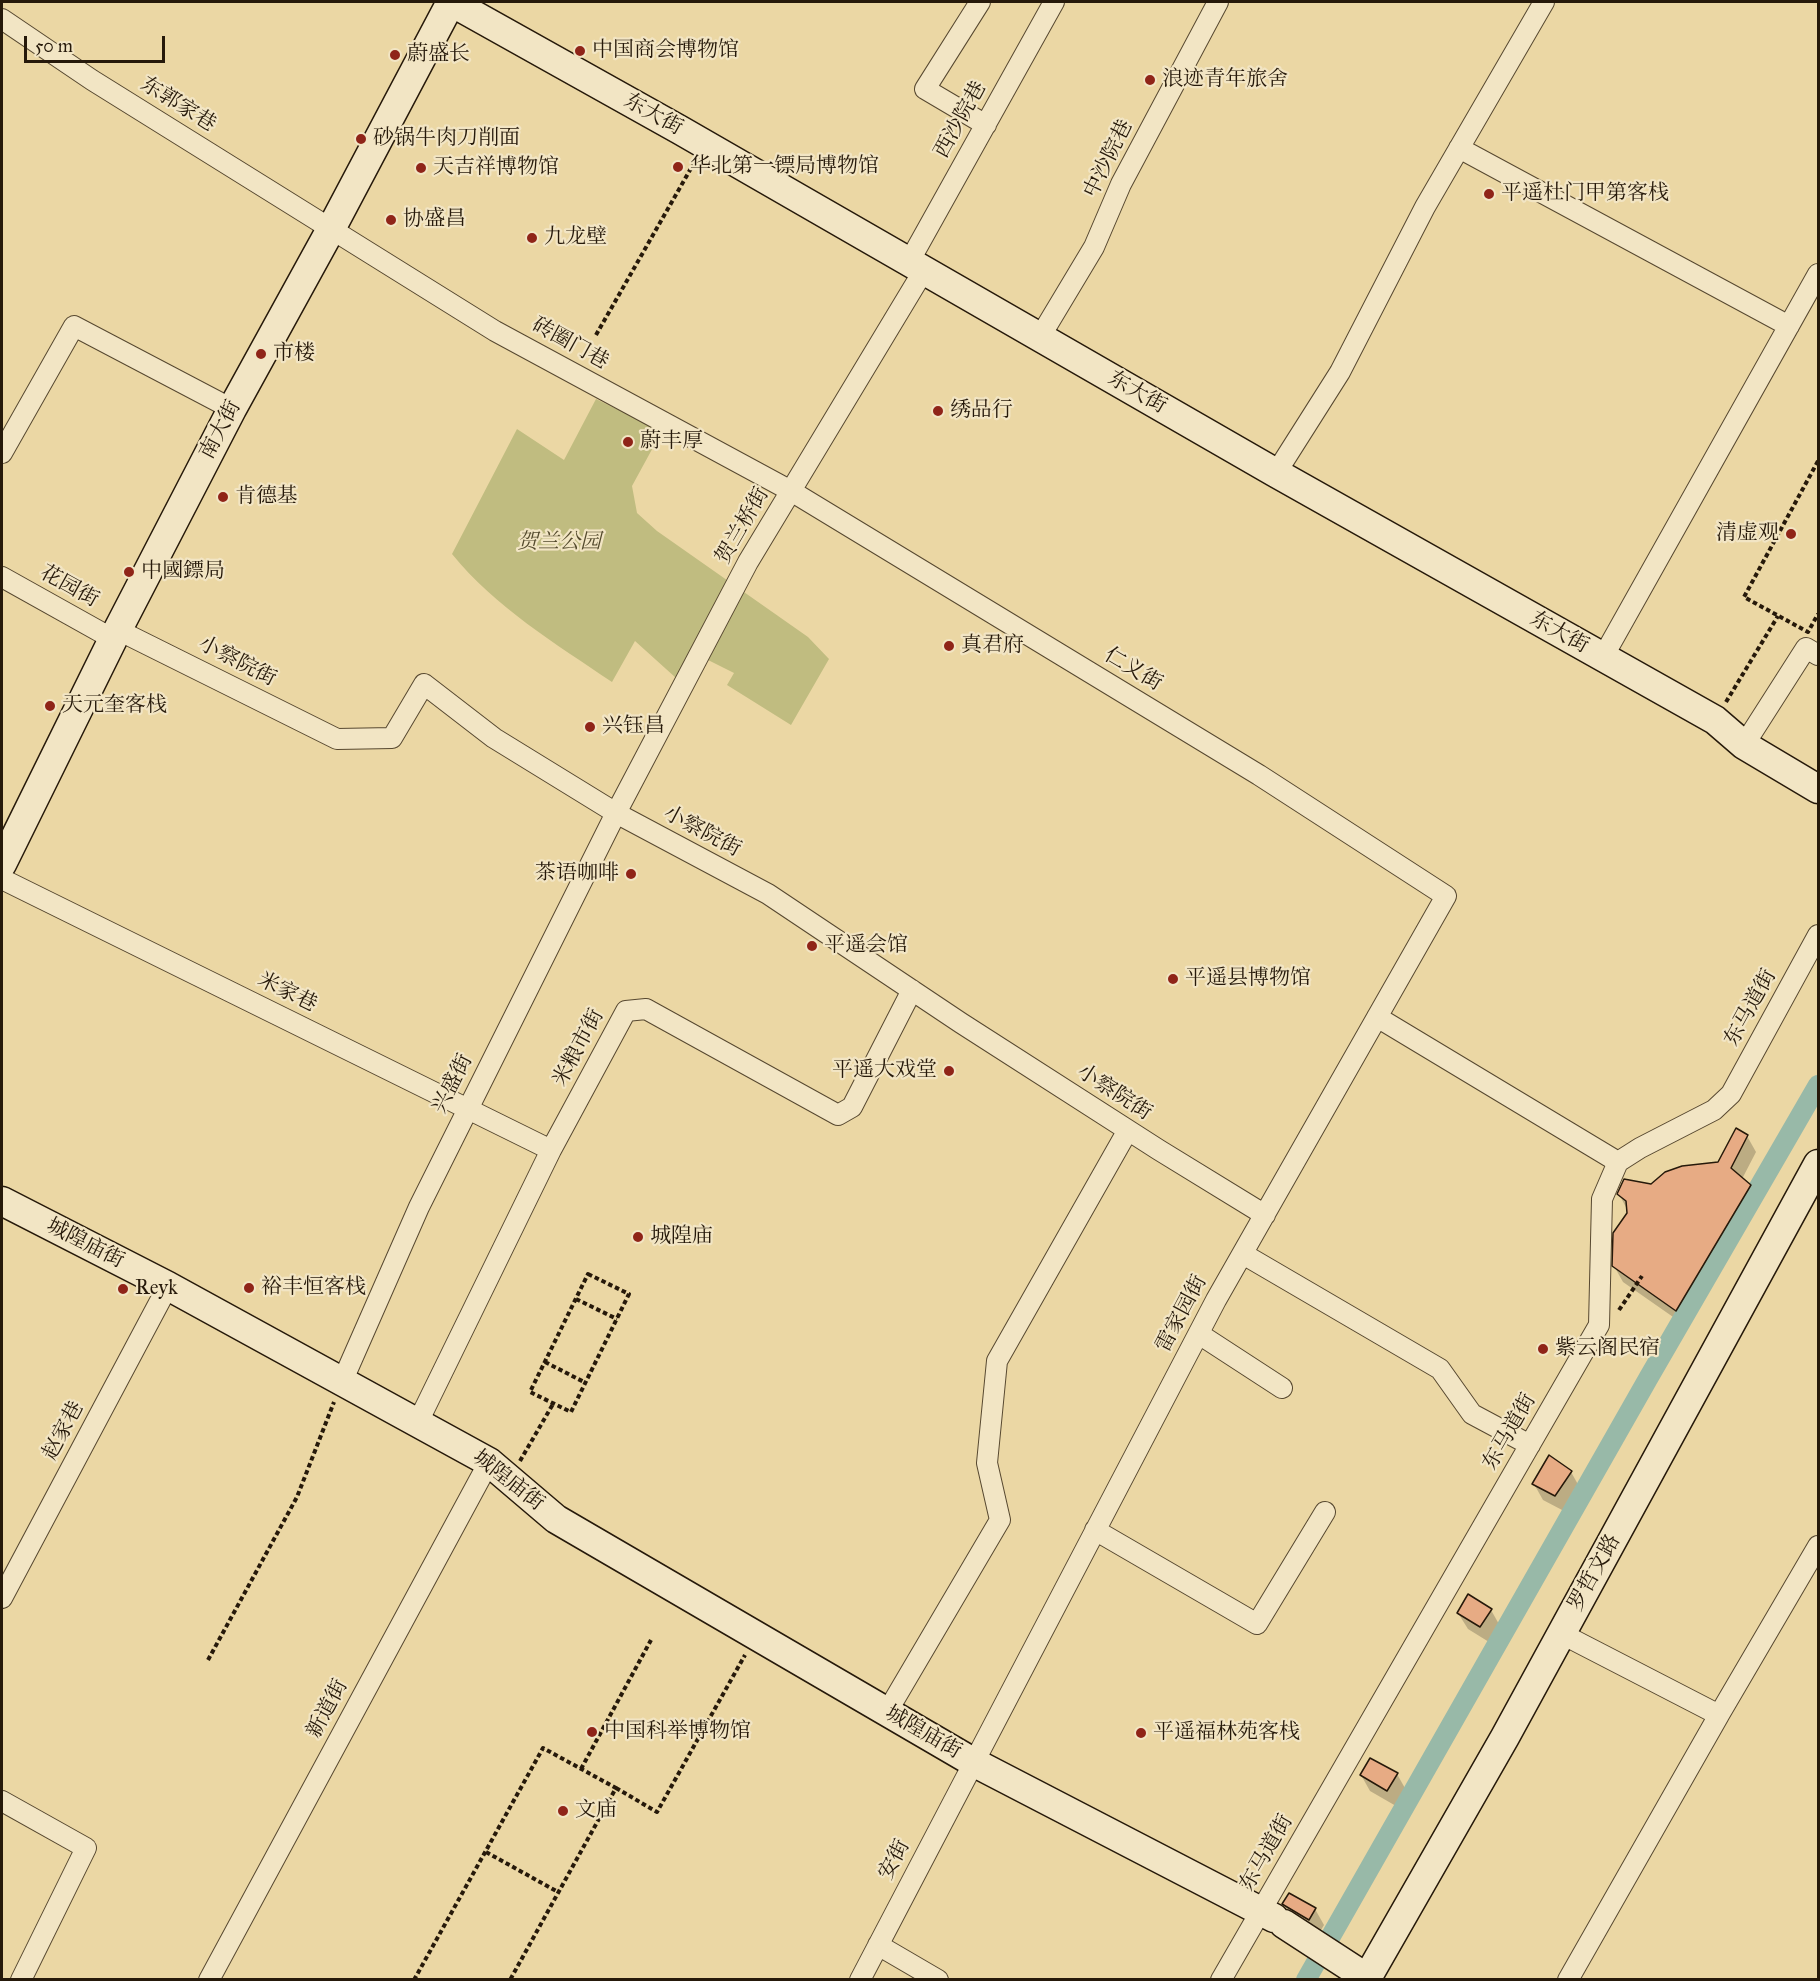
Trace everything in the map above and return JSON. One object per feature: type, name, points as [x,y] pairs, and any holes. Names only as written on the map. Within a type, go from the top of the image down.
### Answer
[{"type":"street","name":"东大街","points":[[451,2],[705,144],[1276,473],[1715,720],[1744,745],[1818,789]]},
{"type":"street","name":"南大街","points":[[2,864],[116,634],[232,409],[331,229],[451,2]]},
{"type":"street","points":[[980,2],[925,90],[986,125]]},
{"type":"street","name":"西沙院巷","points":[[916,266],[986,125],[1054,2]]},
{"type":"street","name":"中沙院巷","points":[[1040,337],[1094,247],[1121,184],[1218,2]]},
{"type":"street","points":[[1276,473],[1340,372],[1425,207],[1544,2]]},
{"type":"street","name":"东郭家巷","points":[[2,19],[92,80],[331,229]]},
{"type":"street","points":[[1459,148],[1789,326]]},
{"type":"street","name":"砖圈门巷","points":[[331,229],[495,331],[791,491]]},
{"type":"street","name":"贺兰桥街","points":[[616,813],[748,562],[791,491],[916,266]]},
{"type":"street","points":[[1603,657],[1818,274]]},
{"type":"street","points":[[2,453],[74,326],[232,409]]},
{"type":"street","name":"仁义街","points":[[791,491],[1259,775],[1446,896]]},
{"type":"street","name":"花园街","points":[[2,577],[116,634]]},
{"type":"street","name":"小察院街","points":[[116,634],[337,739],[392,738],[424,684],[494,738],[616,813],[768,894],[1128,1130],[1265,1215]]},
{"type":"street","points":[[1744,745],[1806,648],[1818,655]]},
{"type":"street","name":"兴盛街","points":[[342,1382],[419,1207],[616,813]]},
{"type":"street","name":"米家巷","points":[[2,879],[551,1150]]},
{"type":"street","name":"雷家园街","points":[[973,1762],[1198,1334],[1446,896]]},
{"type":"street","name":"东马道街","points":[[1221,1980],[1273,1918],[1530,1445],[1599,1325],[1602,1199],[1618,1162],[1640,1148],[1714,1110],[1731,1094],[1818,935]]},
{"type":"street","name":"米粮市街","points":[[418,1422],[551,1150],[626,1011],[646,1008],[837,1115],[852,1107],[912,990]]},
{"type":"street","points":[[1377,1017],[1618,1162]]},
{"type":"street","points":[[887,1712],[1000,1520],[987,1463],[997,1361],[1128,1130]]},
{"type":"street","name":"罗哲文路","points":[[1366,1979],[1505,1737],[1818,1164]]},
{"type":"street","name":"城隍庙街","points":[[2,1201],[168,1286],[489,1462],[556,1519],[973,1762],[1273,1918],[1366,1979]]},
{"type":"street","points":[[1243,1254],[1440,1369],[1472,1414],[1530,1445]]},
{"type":"street","name":"赵家巷","points":[[2,1598],[168,1286]]},
{"type":"street","points":[[1198,1334],[1282,1388]]},
{"type":"street","name":"新道街","points":[[209,1980],[489,1462]]},
{"type":"street","points":[[1095,1530],[1257,1624],[1325,1512]]},
{"type":"street","points":[[1568,1980],[1818,1546]]},
{"type":"street","points":[[1562,1634],[1719,1715]]},
{"type":"street","name":"安街","points":[[860,1980],[973,1762]]},
{"type":"street","points":[[2,1801],[86,1848],[21,1980]]},
{"type":"street","points":[[878,1945],[938,1980]]},
{"type":"path","points":[[596,335],[705,144]]},
{"type":"path","points":[[1818,461],[1744,597],[1808,632],[1818,614]]},
{"type":"path","points":[[1715,720],[1778,616]]},
{"type":"path","points":[[588,1274],[629,1294],[571,1412],[530,1392],[576,1299],[588,1274]]},
{"type":"path","points":[[1599,1325],[1606,1329],[1642,1276]]},
{"type":"path","points":[[576,1299],[617,1319]]},
{"type":"path","points":[[545,1362],[586,1383]]},
{"type":"path","points":[[208,1660],[297,1497],[342,1382]]},
{"type":"path","points":[[510,1480],[554,1404]]},
{"type":"path","points":[[414,1980],[543,1748],[657,1812],[756,1636]]},
{"type":"path","points":[[581,1769],[651,1640]]},
{"type":"path","points":[[510,1980],[616,1788]]},
{"type":"path","points":[[486,1851],[558,1892]]},
{"type":"green space","name":"贺兰公园","points":[[596,399],[662,431],[632,486],[637,513],[657,531],[808,637],[829,659],[791,725],[727,685],[734,673],[692,652],[676,678],[635,641],[612,682],[507,608],[487,591],[452,554],[517,429],[564,460]]},
{"type":"building","points":[[1736,1128],[1748,1135],[1731,1168],[1751,1185],[1676,1311],[1612,1266],[1613,1233],[1627,1213],[1626,1201],[1617,1194],[1624,1179],[1651,1184],[1665,1172],[1682,1166],[1718,1162]]},
{"type":"building","points":[[1549,1455],[1572,1471],[1555,1496],[1532,1484]]},
{"type":"building","points":[[1468,1594],[1492,1609],[1480,1627],[1457,1613]]},
{"type":"building","points":[[1370,1758],[1398,1773],[1387,1791],[1360,1775]]},
{"type":"building","points":[[1289,1893],[1316,1908],[1309,1920],[1282,1904]]},
{"type":"waterway","points":[[1306,1980],[1818,1085]]},
{"type":"place","name":"中国商会博物馆","points":[[580,51]]},
{"type":"place","name":"蔚盛长","points":[[395,55]]},
{"type":"place","name":"浪迹青年旅舍","points":[[1150,80]]},
{"type":"place","name":"砂锅牛肉刀削面","points":[[361,139]]},
{"type":"place","name":"华北第一镖局博物馆","points":[[678,167]]},
{"type":"place","name":"天吉祥博物馆","points":[[421,168]]},
{"type":"place","name":"平遥杜门甲第客栈","points":[[1489,194]]},
{"type":"place","name":"协盛昌","points":[[391,220]]},
{"type":"place","name":"九龙壁","points":[[532,238]]},
{"type":"place","name":"市楼","points":[[261,354]]},
{"type":"place","name":"绣品行","points":[[938,411]]},
{"type":"place","name":"蔚丰厚","points":[[628,442]]},
{"type":"place","name":"肯德基","points":[[223,497]]},
{"type":"place","name":"清虚观","points":[[1791,534]]},
{"type":"place","name":"中國鏢局","points":[[129,572]]},
{"type":"place","name":"真君府","points":[[949,646]]},
{"type":"place","name":"天元奎客栈","points":[[50,706]]},
{"type":"place","name":"兴钰昌","points":[[590,727]]},
{"type":"place","name":"茶语咖啡","points":[[631,874]]},
{"type":"place","name":"平遥会馆","points":[[812,946]]},
{"type":"place","name":"平遥县博物馆","points":[[1173,979]]},
{"type":"place","name":"平遥大戏堂","points":[[949,1071]]},
{"type":"place","name":"城隍庙","points":[[638,1237]]},
{"type":"place","name":"裕丰恒客栈","points":[[249,1288]]},
{"type":"place","name":"Reyk","points":[[123,1289]]},
{"type":"place","name":"紫云阁民宿","points":[[1543,1349]]},
{"type":"place","name":"中国科举博物馆","points":[[592,1732]]},
{"type":"place","name":"平遥福林苑客栈","points":[[1141,1733]]},
{"type":"place","name":"文庙","points":[[563,1811]]}]
